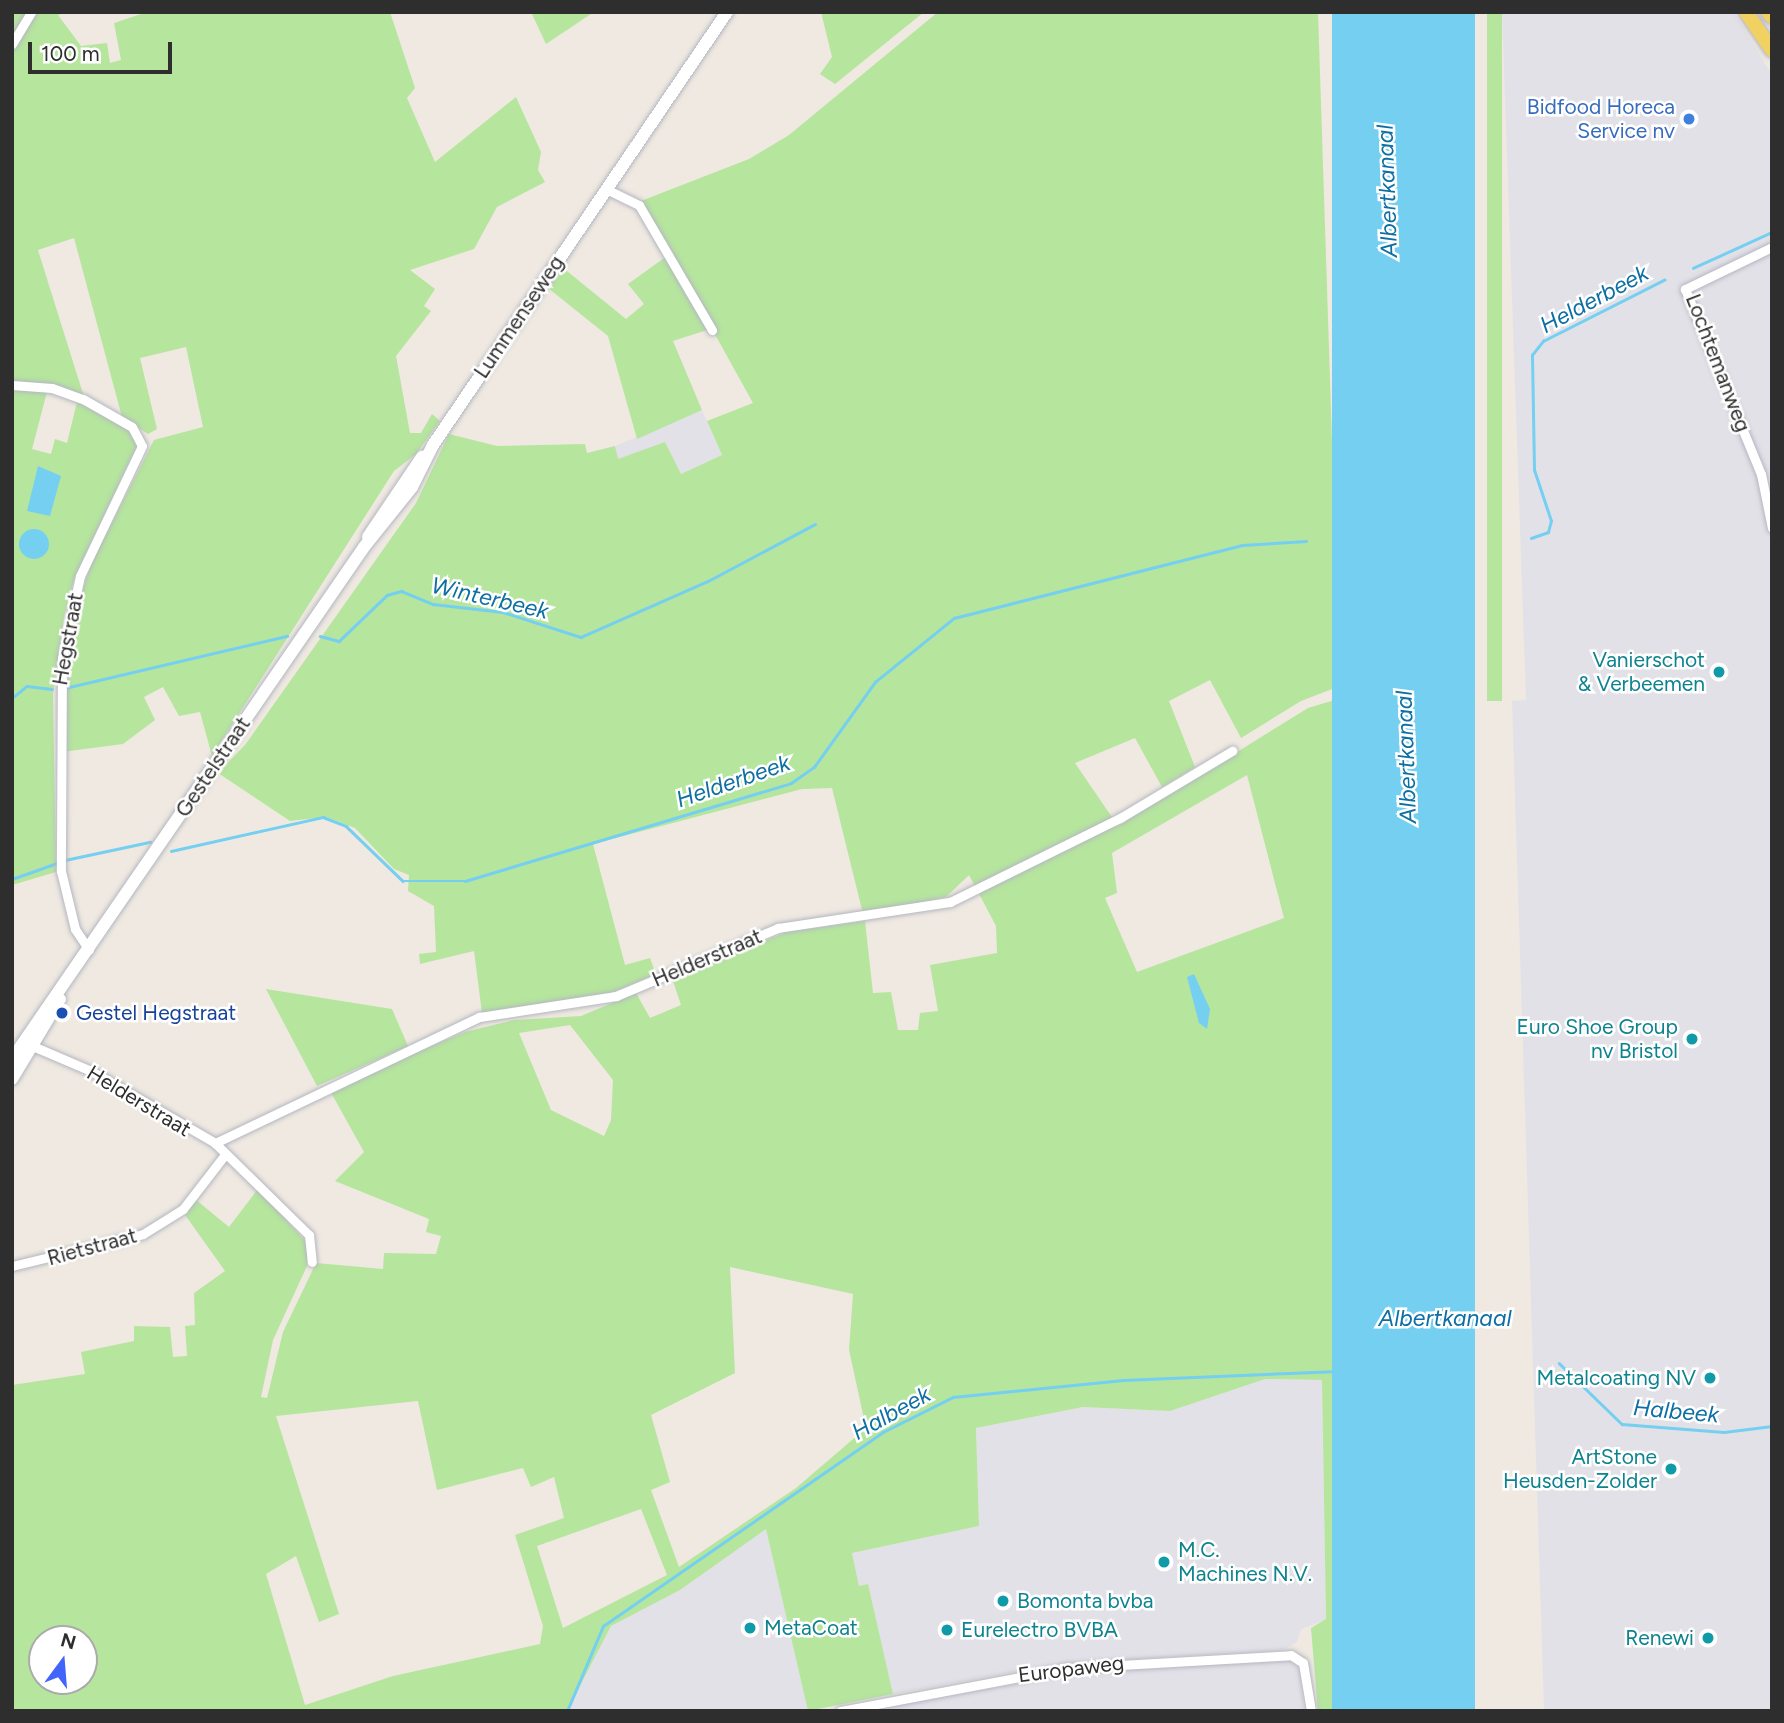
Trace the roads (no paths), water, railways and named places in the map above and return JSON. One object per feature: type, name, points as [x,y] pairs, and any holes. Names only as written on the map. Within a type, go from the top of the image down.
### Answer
[{"type":"main road","name":"Lummenseweg","points":[[431,448],[727,12]]},
{"type":"main road","points":[[1746,12],[1772,50]]},
{"type":"main road","points":[[1768,12],[1772,17]]},
{"type":"main road","name":"Gestelstraat","points":[[13,1077],[29,1045],[89,950],[364,547],[382,508],[431,448]]},
{"type":"main road","name":"Gestelstraat","points":[[12,1059],[29,1045]]},
{"type":"street","points":[[12,44],[32,12]]},
{"type":"street","points":[[606,189],[639,205],[712,330]]},
{"type":"street","name":"Lochtemanweg","points":[[1772,247],[1685,289],[1761,474],[1772,528]]},
{"type":"street","name":"Hegstraat","points":[[12,385],[52,388],[83,399],[132,427],[142,446],[80,576],[61,658],[61,871],[75,929],[89,950]]},
{"type":"street","name":"Helderstraat","points":[[215,1143],[479,1017],[593,1003],[778,928],[950,902],[1120,818],[1231,751]]},
{"type":"street","name":"Helderstraat","points":[[29,1045],[91,1071],[215,1143],[223,1157],[298,1222],[309,1235],[312,1262]]},
{"type":"street","name":"Rietstraat","points":[[12,1266],[143,1234],[183,1209],[223,1157]]},
{"type":"street","name":"Europaweg","points":[[840,1711],[990,1679],[1119,1662],[1291,1655],[1303,1663],[1311,1711]]},
{"type":"water","name":"Albertkanaal","points":[[1332,12],[1475,12],[1475,1711],[1332,1711]]},
{"type":"water","points":[[38,466],[61,476],[50,516],[27,511]]},
{"type":"water","points":[[34,529],[45,533],[49,544],[45,555],[34,559],[23,555],[19,544],[23,533]]},
{"type":"water","points":[[1194,974],[1210,1009],[1207,1029],[1199,1023],[1187,977]]},
{"type":"waterway","name":"Helderbeek","points":[[1693,268],[1772,232]]},
{"type":"waterway","name":"Helderbeek","points":[[1531,538],[1548,532],[1551,521],[1534,470],[1532,355],[1543,341],[1664,280]]},
{"type":"waterway","name":"Winterbeek","points":[[320,636],[339,641],[387,595],[401,591],[433,604],[503,612],[581,637],[708,581],[815,524]]},
{"type":"waterway","name":"Helderbeek","points":[[171,851],[323,817],[346,826],[403,881],[465,881],[791,783],[814,767],[875,682],[954,618],[1242,545],[1306,541]]},
{"type":"waterway","name":"Winterbeek","points":[[65,688],[287,636]]},
{"type":"waterway","name":"Winterbeek","points":[[12,698],[27,686],[52,689]]},
{"type":"waterway","name":"Helderbeek","points":[[65,860],[150,842]]},
{"type":"waterway","name":"Helderbeek","points":[[12,879],[57,863]]},
{"type":"waterway","name":"Halbeek","points":[[1559,1363],[1622,1424],[1724,1432],[1772,1426]]},
{"type":"waterway","name":"Halbeek","points":[[567,1711],[603,1626],[883,1432],[953,1397],[1123,1380],[1339,1371]]},
{"type":"place","name":"Bidfood Horeca Service nv","points":[[1689,119]]},
{"type":"place","name":"Vanierschot & Verbeemen","points":[[1719,672]]},
{"type":"place","name":"Gestel Hegstraat","points":[[62,1013]]},
{"type":"place","name":"Euro Shoe Group nv Bristol","points":[[1692,1039]]},
{"type":"place","name":"Metalcoating NV","points":[[1710,1378]]},
{"type":"place","name":"ArtStone Heusden-Zolder","points":[[1671,1469]]},
{"type":"place","name":"M.C. Machines N.V.","points":[[1164,1562]]},
{"type":"place","name":"Bomonta bvba","points":[[1003,1601]]},
{"type":"place","name":"MetaCoat","points":[[750,1628]]},
{"type":"place","name":"Eurelectro BVBA","points":[[947,1630]]},
{"type":"place","name":"Renewi","points":[[1708,1638]]}]
